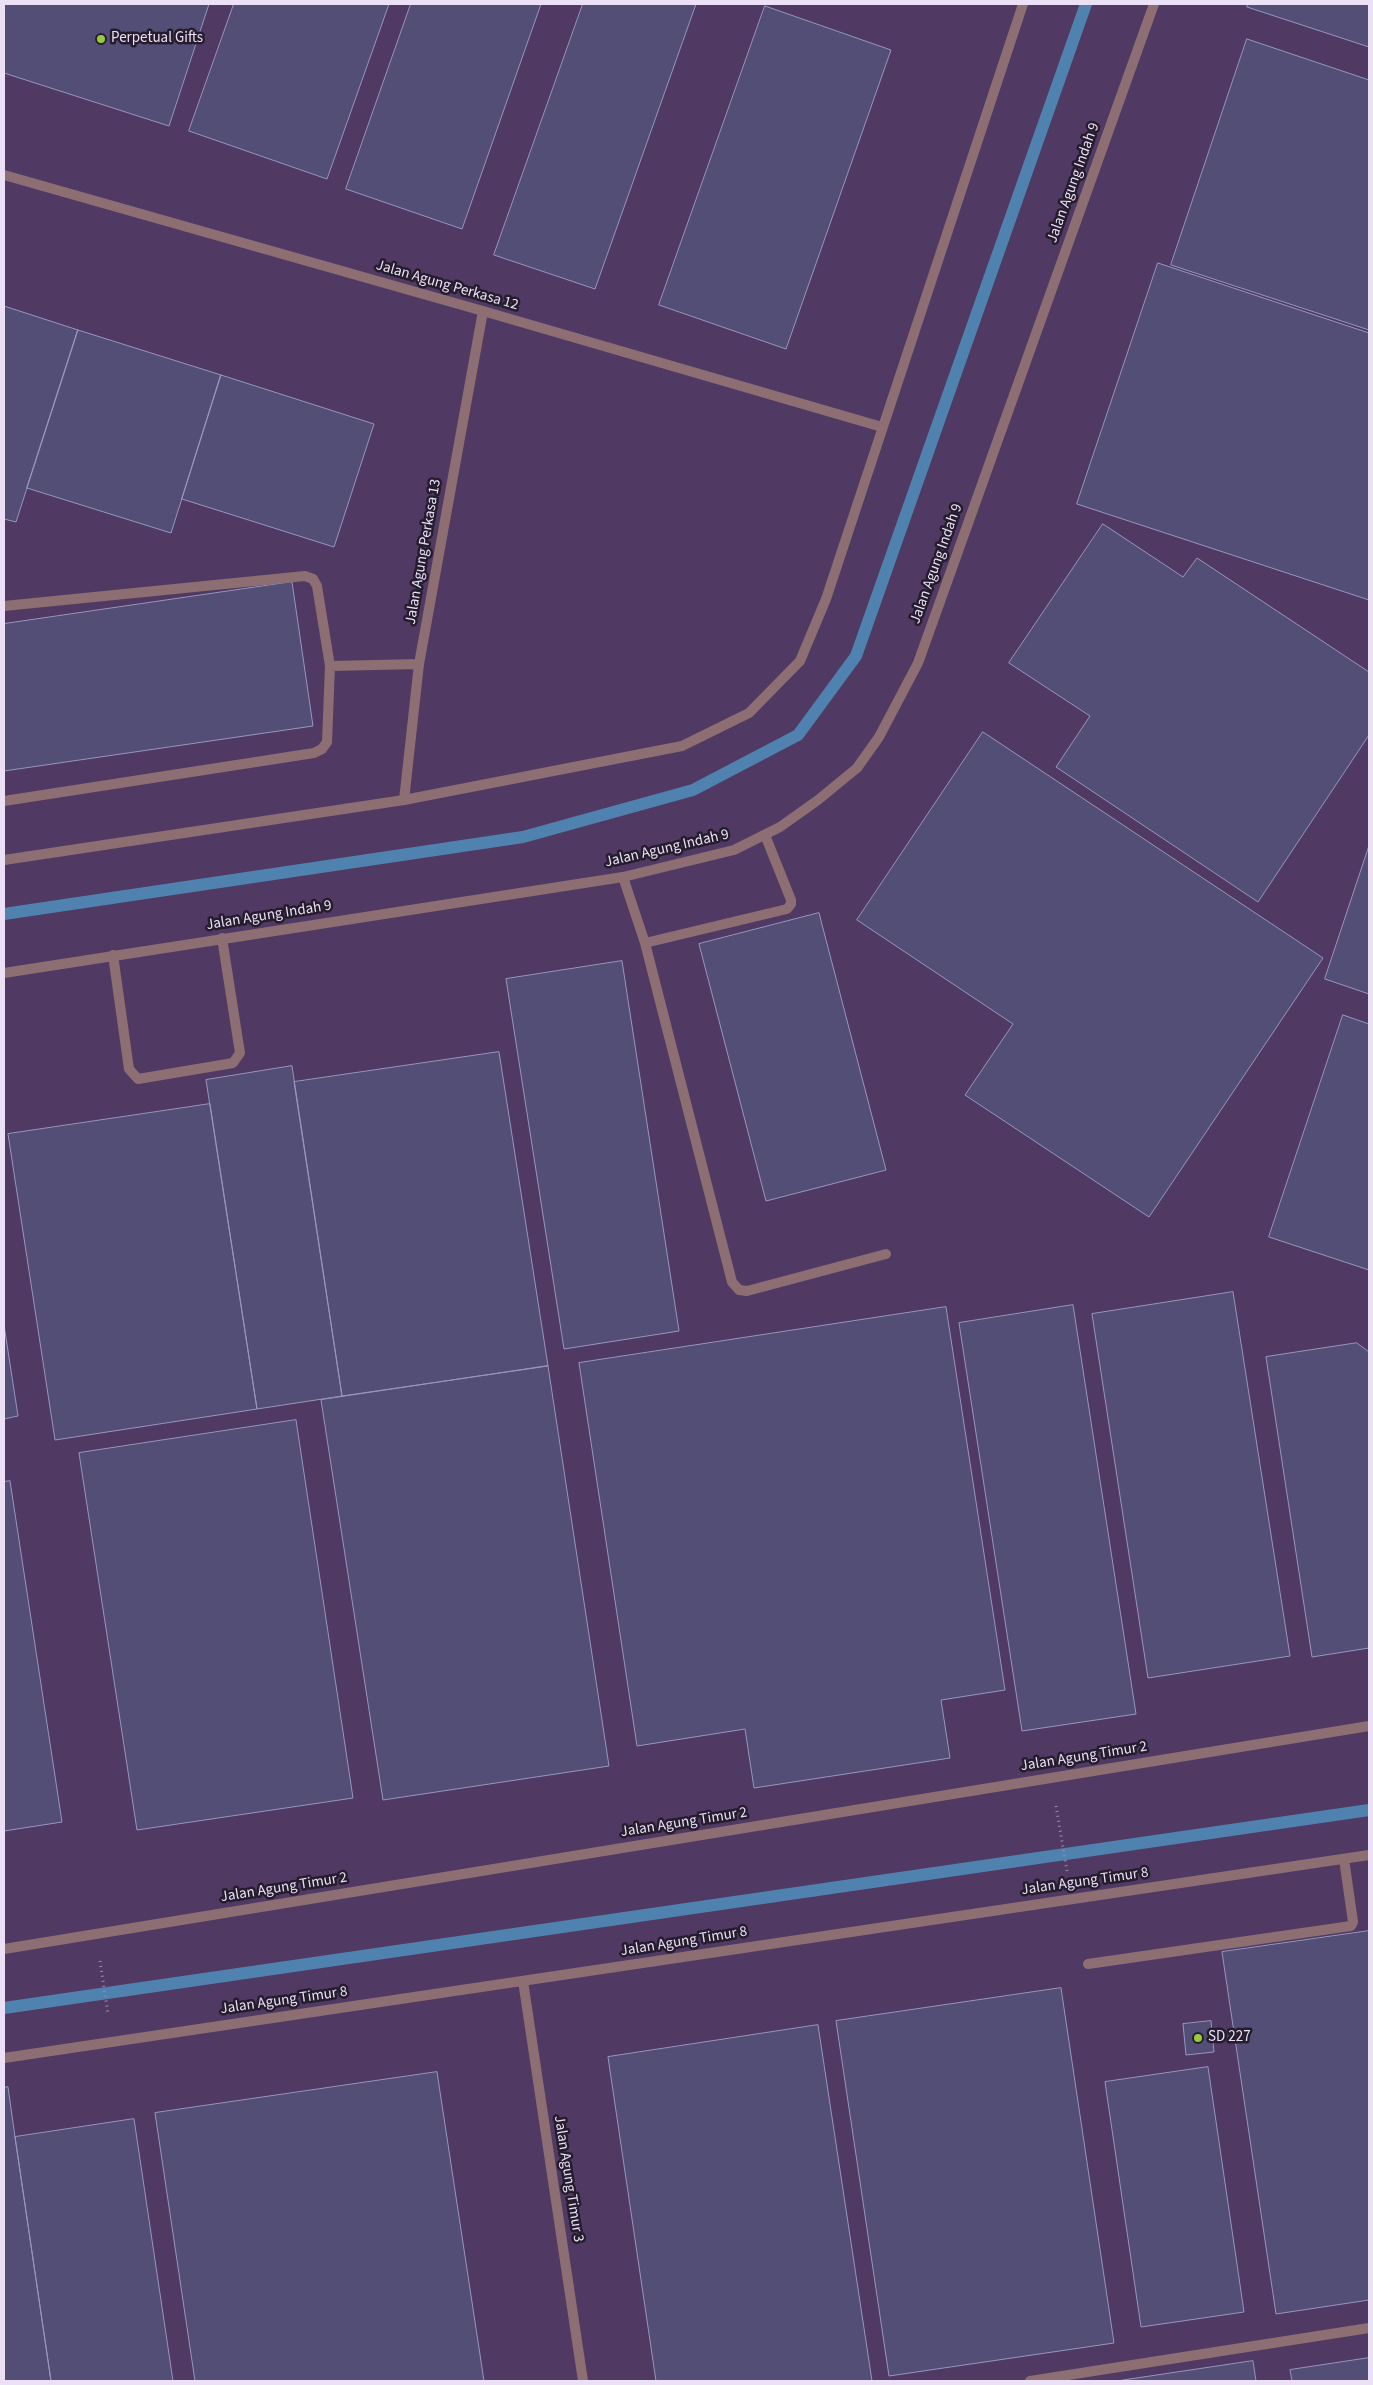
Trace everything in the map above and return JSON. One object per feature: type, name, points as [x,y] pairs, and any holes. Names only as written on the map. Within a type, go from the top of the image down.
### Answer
[{"type":"street","points":[[4,860],[404,800],[682,746],[750,713],[800,661],[826,599],[1023,4]]},
{"type":"street","name":"Jalan Agung Indah 9","points":[[4,973],[623,877],[734,850],[764,835],[818,800],[857,768],[879,737],[918,663],[1154,4]]},
{"type":"street","name":"Jalan Agung Perkasa 12","points":[[4,176],[483,311],[882,427]]},
{"type":"street","name":"Jalan Agung Perkasa 13","points":[[404,800],[419,664],[483,311]]},
{"type":"street","points":[[4,606],[305,576],[313,579],[316,586],[330,666],[327,742],[322,750],[314,753],[4,800]]},
{"type":"street","points":[[330,666],[419,664]]},
{"type":"street","points":[[645,943],[787,908],[791,904],[791,900],[764,835]]},
{"type":"street","points":[[623,877],[645,943],[732,1282],[739,1290],[746,1291],[886,1254]]},
{"type":"street","points":[[112,955],[129,1069],[138,1079],[233,1063],[240,1053],[222,938]]},
{"type":"street","name":"Jalan Agung Timur 2","points":[[4,1949],[1369,1726]]},
{"type":"street","name":"Jalan Agung Timur 8","points":[[4,2058],[1369,1855]]},
{"type":"street","points":[[1088,1964],[1351,1926],[1353,1922],[1344,1859]]},
{"type":"street","name":"Jalan Agung Timur 3","points":[[523,1981],[583,2381]]},
{"type":"street","points":[[1030,2381],[1369,2328]]},
{"type":"path","points":[[1061,1834],[1066,1864]]},
{"type":"path","points":[[103,1982],[108,2011]]},
{"type":"shaded area","points":[[4,4],[1369,4],[1369,2381],[4,2381]]},
{"type":"building","name":"Perpetual Gifts","points":[[4,4],[209,4],[169,126],[4,73]]},
{"type":"building","points":[[234,4],[389,4],[327,179],[189,131]]},
{"type":"building","points":[[411,4],[541,4],[462,229],[346,189]]},
{"type":"building","points":[[583,4],[696,4],[595,289],[494,255]]},
{"type":"building","points":[[1248,4],[1369,4],[1369,47],[1247,7]]},
{"type":"building","points":[[765,6],[891,50],[786,349],[659,305]]},
{"type":"building","points":[[1247,39],[1369,80],[1369,330],[1171,265]]},
{"type":"building","points":[[1158,263],[1369,333],[1369,600],[1077,504]]},
{"type":"building","points":[[4,306],[78,330],[16,522],[4,519]]},
{"type":"building","points":[[78,330],[221,375],[171,533],[27,488]]},
{"type":"building","points":[[221,375],[374,424],[334,547],[182,499]]},
{"type":"building","points":[[1103,524],[1183,577],[1197,558],[1369,672],[1369,735],[1258,902],[1056,767],[1090,716],[1009,663]]},
{"type":"building","points":[[292,582],[313,726],[4,771],[4,624]]},
{"type":"building","points":[[983,732],[1323,958],[1149,1217],[965,1095],[1013,1024],[857,920]]},
{"type":"building","points":[[1369,846],[1369,994],[1325,979]]},
{"type":"building","points":[[819,913],[886,1170],[766,1201],[699,944]]},
{"type":"building","points":[[622,961],[679,1331],[564,1349],[506,979]]},
{"type":"building","points":[[1343,1015],[1369,1024],[1369,1270],[1269,1237]]},
{"type":"building","points":[[499,1052],[548,1366],[342,1396],[294,1082]]},
{"type":"building","points":[[292,1066],[342,1396],[257,1409],[206,1080]]},
{"type":"building","points":[[210,1104],[257,1409],[55,1440],[8,1134]]},
{"type":"building","points":[[1233,1292],[1290,1656],[1148,1678],[1092,1314]]},
{"type":"building","points":[[1073,1305],[1136,1714],[1022,1731],[959,1323]]},
{"type":"building","points":[[946,1307],[1005,1690],[941,1700],[950,1758],[754,1788],[745,1729],[637,1746],[579,1363]]},
{"type":"building","points":[[4,1325],[18,1416],[4,1419]]},
{"type":"building","points":[[1357,1343],[1369,1352],[1369,1648],[1312,1657],[1266,1357]]},
{"type":"building","points":[[548,1366],[609,1766],[383,1800],[321,1400]]},
{"type":"building","points":[[296,1420],[353,1798],[137,1830],[79,1453]]},
{"type":"building","points":[[10,1481],[62,1822],[4,1831],[4,1482]]},
{"type":"building","points":[[1369,1931],[1369,2300],[1276,2314],[1222,1952]]},
{"type":"building","points":[[1061,1988],[1114,2343],[889,2376],[836,2021]]},
{"type":"building","name":"SD 227","points":[[1211,2021],[1214,2052],[1186,2055],[1183,2024]]},
{"type":"building","points":[[818,2025],[872,2381],[656,2381],[608,2057]]},
{"type":"building","points":[[1208,2067],[1244,2312],[1141,2327],[1105,2082]]},
{"type":"building","points":[[437,2072],[484,2381],[195,2381],[155,2113]]},
{"type":"building","points":[[8,2087],[51,2381],[4,2381],[4,2088]]},
{"type":"building","points":[[134,2119],[173,2381],[51,2381],[15,2137]]},
{"type":"building","points":[[1369,2358],[1369,2381],[1292,2381],[1290,2370]]},
{"type":"building","points":[[1253,2361],[1256,2381],[1117,2381]]},
{"type":"waterway","points":[[4,914],[523,837],[693,790],[798,735],[856,656],[1086,4]]},
{"type":"waterway","points":[[4,2008],[1369,1810]]},
{"type":"place","name":"Perpetual Gifts","points":[[101,39]]},
{"type":"place","name":"SD 227","points":[[1198,2038]]}]
